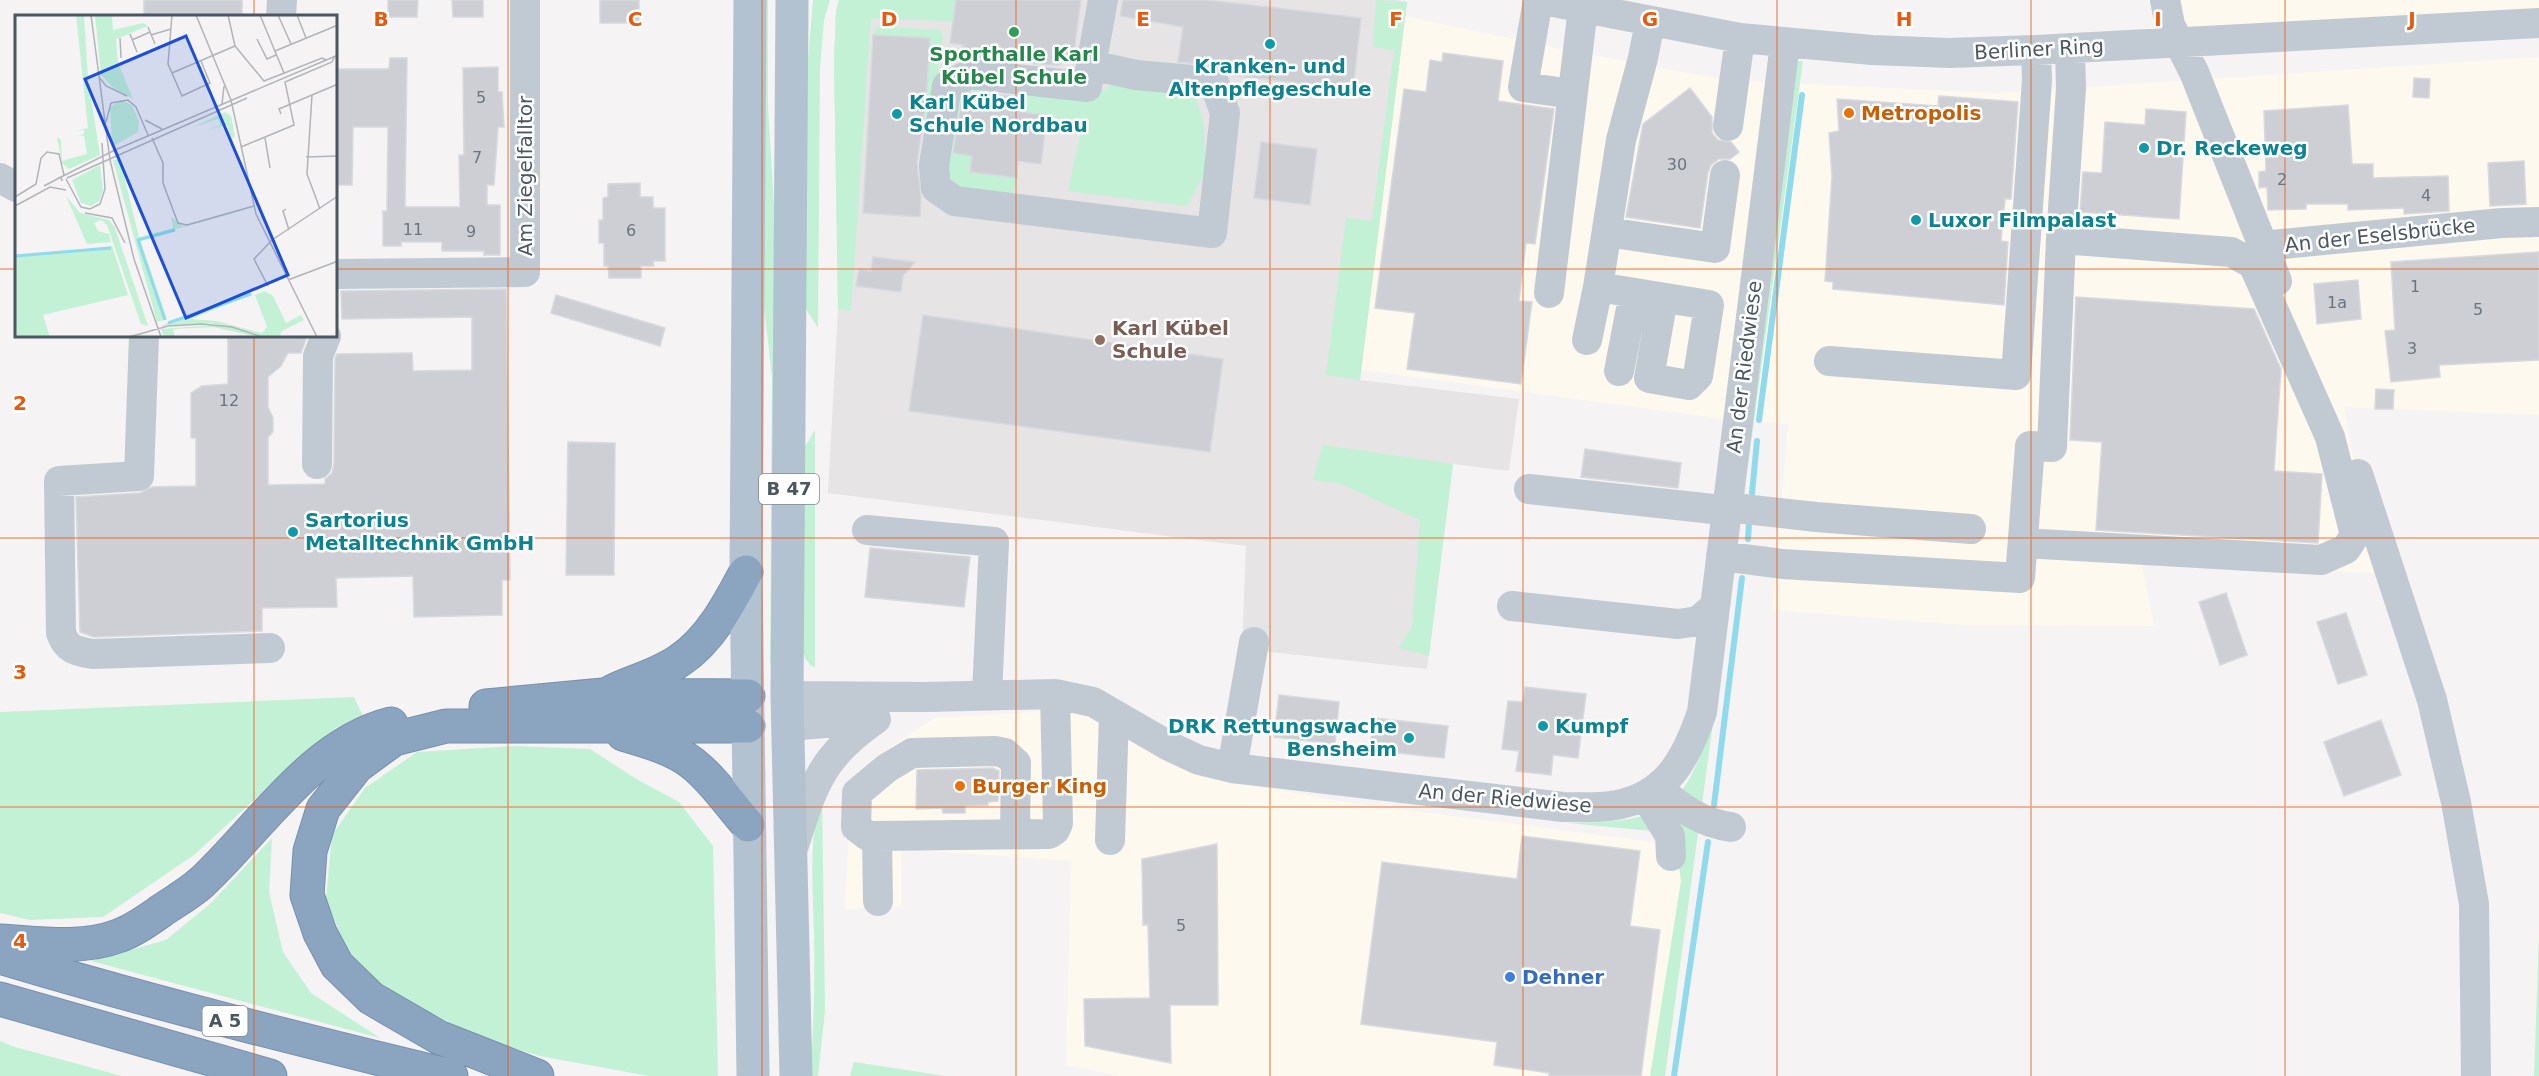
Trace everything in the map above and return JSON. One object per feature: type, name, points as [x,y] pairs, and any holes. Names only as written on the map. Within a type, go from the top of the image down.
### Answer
[{"type":"highway","points":[[537,1076],[438,1037],[371,998],[338,965],[320,933],[307,895],[310,851],[324,808],[357,766],[394,739],[447,726],[599,711],[678,662],[696,648],[732,599],[746,572]]},
{"type":"highway","points":[[599,711],[645,741],[691,762],[712,782],[748,825]]},
{"type":"highway","points":[[0,941],[78,944],[118,936],[149,920],[200,884],[252,832],[292,784],[336,749],[385,725],[435,712],[748,711]]},
{"type":"highway","name":"A 5","points":[[0,957],[120,993],[286,1037],[451,1076]]},
{"type":"highway","name":"A 5","points":[[0,999],[270,1076]]},
{"type":"main road","name":"B 47","points":[[750,0],[746,572],[753,1076]]},
{"type":"main road","name":"B 47","points":[[792,0],[788,711],[796,1076]]},
{"type":"main road","points":[[748,711],[788,711]]},
{"type":"street","points":[[281,15],[282,0]]},
{"type":"street","name":"Am Ziegelfalltor","points":[[338,274],[525,272],[525,0]]},
{"type":"street","points":[[1091,65],[1136,75],[1214,82],[1225,113],[1212,233],[955,201],[936,188],[934,165],[947,86],[970,74],[1087,87],[1091,65],[1103,0]]},
{"type":"street","points":[[1547,0],[1523,87],[1572,94]]},
{"type":"street","name":"Berliner Ring","points":[[1547,0],[1740,38],[1928,52],[2036,50],[2539,23]]},
{"type":"street","name":"An der Eselsbrücke","points":[[2165,0],[2170,25],[2194,72],[2261,246],[2502,223],[2539,222]]},
{"type":"street","points":[[1549,292],[1583,8]]},
{"type":"street","points":[[1587,340],[1598,287],[1621,140],[1650,22]]},
{"type":"street","points":[[1728,126],[1740,38]]},
{"type":"street","name":"An der Riedwiese","points":[[788,711],[927,697],[1055,694],[1093,702],[1168,746],[1199,760],[1232,768],[1563,807],[1609,806],[1628,803],[1651,792],[1677,770],[1692,741],[1702,712],[1785,43]]},
{"type":"street","points":[[1721,556],[1782,564],[2020,578],[2030,446],[2052,447],[2061,239],[2071,88],[2070,48]]},
{"type":"street","points":[[1829,361],[2016,375],[2037,80],[2036,50]]},
{"type":"street","points":[[1607,232],[1715,249],[1725,175]]},
{"type":"street","points":[[0,178],[15,186]]},
{"type":"street","points":[[2023,543],[2321,560],[2346,549],[2355,535],[2330,437],[2253,264],[2231,252],[2061,239]]},
{"type":"street","points":[[2261,246],[2347,438],[2432,700],[2456,802],[2474,904],[2476,1076]]},
{"type":"street","points":[[1598,287],[1663,297]]},
{"type":"street","points":[[1619,371],[1634,293]]},
{"type":"street","points":[[144,338],[139,476],[59,481],[61,633],[65,644],[75,651],[93,654],[270,648]]},
{"type":"street","points":[[317,464],[318,356],[325,338]]},
{"type":"street","points":[[1529,489],[1713,509],[1726,507],[1971,529]]},
{"type":"street","points":[[867,530],[994,542],[987,695]]},
{"type":"street","points":[[1512,606],[1678,624],[1698,621],[1714,607]]},
{"type":"street","points":[[1232,768],[1254,642]]},
{"type":"street","points":[[1015,834],[1016,763],[1005,753],[995,751],[912,753],[887,768],[857,793],[856,827],[868,836],[1049,834],[1055,830],[1058,823],[1055,694]]},
{"type":"street","name":"An der Riedwiese","points":[[790,856],[806,806],[833,756],[852,737],[876,719],[927,697]]},
{"type":"street","name":"An der Riedwiese","points":[[788,711],[876,719]]},
{"type":"street","points":[[1110,840],[1114,714]]},
{"type":"street","points":[[1651,792],[1693,815],[1717,825],[1731,827]]},
{"type":"street","points":[[1651,792],[1670,836],[1671,856]]},
{"type":"street","points":[[876,836],[878,901]]},
{"type":"shaded area","name":"Karl Kübel Schule","points":[[839,0],[1397,0],[1407,2],[1360,380],[1519,399],[1509,471],[1453,464],[1427,669],[1242,649],[1246,546],[828,493],[838,309],[834,61],[836,11]]},
{"type":"shaded area","points":[[2181,0],[2539,0],[2539,16],[2188,34]]},
{"type":"shaded area","points":[[1405,16],[1556,48],[1726,80],[1996,93],[2539,57],[2539,415],[2344,407],[2375,573],[2142,564],[2154,626],[1963,625],[1772,610],[1788,424],[1724,419],[1361,370]]},
{"type":"shaded area","points":[[1039,712],[1090,712],[1244,784],[1346,802],[1690,847],[1659,1076],[1119,1076],[1066,1065],[1071,861],[901,849],[901,907],[845,909],[851,787],[891,746],[935,718]]},
{"type":"green space","points":[[763,0],[768,0],[768,106],[777,256],[774,663],[770,663],[772,377],[762,289]]},
{"type":"green space","points":[[813,0],[830,0],[824,20],[820,69],[818,328],[806,309],[805,95]]},
{"type":"green space","points":[[839,0],[956,0],[953,21],[871,19],[851,311],[838,309],[834,61],[836,11]]},
{"type":"green space","points":[[1376,0],[1407,2],[1360,380],[1326,375],[1346,218],[1372,221],[1394,50],[1373,47]]},
{"type":"green space","points":[[877,26],[941,30],[943,37],[922,185],[930,38],[873,35]]},
{"type":"green space","points":[[1793,61],[1803,61],[1665,1076],[1650,1076],[1681,881],[1677,853],[1652,831],[1567,823],[1634,818],[1652,813],[1668,804],[1682,790],[1703,746]]},
{"type":"green space","points":[[1126,69],[1193,88],[1204,125],[1205,172],[1187,206],[1068,191],[1083,122],[1022,112],[1025,89],[1104,91]]},
{"type":"green space","points":[[982,84],[979,107],[960,105],[953,153],[972,156],[971,173],[1017,178],[1012,198],[955,191],[943,182],[954,90]]},
{"type":"green space","points":[[815,430],[815,667],[810,665],[805,658],[800,639],[803,450]]},
{"type":"green space","points":[[1323,445],[1453,464],[1429,656],[1398,648],[1412,628],[1420,520],[1339,483],[1313,480]]},
{"type":"green space","points":[[354,697],[364,718],[336,728],[194,855],[103,917],[30,920],[0,913],[0,712]]},
{"type":"green space","points":[[515,746],[590,749],[638,780],[679,802],[713,846],[718,1076],[649,1076],[540,1056],[435,1025],[376,991],[351,960],[326,899],[332,835],[365,788],[417,752]]},
{"type":"green space","points":[[822,795],[825,1011],[818,1076],[810,1076],[814,987],[813,846]]},
{"type":"green space","points":[[272,838],[269,892],[283,952],[311,993],[380,1038],[91,961],[166,940],[211,903]]},
{"type":"green space","points":[[2539,935],[2539,1076],[2534,1076]]},
{"type":"green space","points":[[0,1041],[15,1047],[122,1076],[0,1076]]},
{"type":"green space","points":[[854,1062],[945,1076],[850,1076]]},
{"type":"building","points":[[144,0],[242,0],[242,15],[144,15]]},
{"type":"building","points":[[388,0],[418,0],[417,17],[388,17]]},
{"type":"building","points":[[452,0],[483,0],[483,17],[453,17]]},
{"type":"building","points":[[600,0],[639,0],[639,23],[600,23]]},
{"type":"building","name":"Sporthalle Karl Kübel Schule","points":[[956,0],[1081,0],[1073,59],[1062,57],[1060,65],[1049,65],[972,57],[961,59],[963,45],[950,43]]},
{"type":"building","name":"Kranken- und Altenpflegeschule","points":[[1123,0],[1207,0],[1361,18],[1353,90],[1230,75],[1224,68],[1216,65],[1178,62],[1183,27],[1120,16]]},
{"type":"building","name":"Karl Kübel Schule Nordbau","points":[[873,35],[930,38],[926,104],[917,162],[921,197],[920,217],[863,213]]},
{"type":"building","points":[[1443,53],[1503,61],[1498,101],[1554,109],[1535,244],[1526,243],[1519,301],[1532,302],[1521,384],[1407,369],[1415,313],[1375,308],[1404,89],[1426,92],[1430,60],[1442,62]]},
{"type":"building","points":[[390,58],[407,58],[405,207],[460,207],[459,155],[464,155],[463,68],[498,67],[498,92],[502,92],[504,127],[498,127],[494,185],[487,185],[487,205],[500,205],[500,255],[484,255],[484,251],[442,251],[442,242],[401,242],[401,246],[383,246],[383,211],[387,211],[388,127],[353,127],[352,185],[338,185],[338,69],[389,69]]},
{"type":"building","points":[[2414,78],[2430,79],[2429,98],[2413,97]]},
{"type":"building","points":[[1690,88],[1712,117],[1712,133],[1718,140],[1731,142],[1739,152],[1730,159],[1719,159],[1711,165],[1700,228],[1626,217],[1643,124]]},
{"type":"building","points":[[981,93],[1024,97],[1022,112],[1047,115],[1041,164],[1018,161],[1017,178],[970,172],[972,156],[953,153],[961,105],[979,107]]},
{"type":"building","name":"Luxor Filmpalast","points":[[1939,96],[2018,102],[2011,199],[2005,199],[2001,241],[2008,242],[2004,305],[1833,289],[1833,282],[1825,281],[1832,177],[1829,133],[1839,131],[1837,99],[1938,106]]},
{"type":"building","points":[[2348,105],[2352,164],[2373,164],[2373,178],[2448,176],[2449,211],[2404,214],[2404,208],[2348,210],[2348,204],[2306,204],[2306,209],[2268,210],[2267,187],[2259,188],[2259,172],[2266,171],[2264,111]]},
{"type":"building","name":"Dr. Reckeweg","points":[[2146,109],[2186,112],[2179,219],[2080,212],[2083,172],[2102,173],[2105,122],[2145,125]]},
{"type":"building","points":[[1261,142],[1317,149],[1310,205],[1254,198]]},
{"type":"building","points":[[2524,161],[2526,204],[2490,206],[2488,163]]},
{"type":"building","points":[[640,183],[640,197],[653,197],[653,208],[665,208],[665,261],[653,261],[654,266],[641,266],[641,278],[609,278],[608,266],[604,266],[604,243],[599,243],[599,220],[603,220],[603,198],[608,197],[608,184]]},
{"type":"building","points":[[2539,252],[2539,360],[2439,365],[2440,377],[2391,382],[2385,331],[2395,330],[2391,262]]},
{"type":"building","points":[[873,257],[915,262],[903,276],[901,292],[856,286],[859,269],[871,271]]},
{"type":"building","points":[[2358,280],[2361,319],[2317,324],[2314,284]]},
{"type":"building","name":"Sartorius Metalltechnik GmbH","points":[[506,289],[510,580],[502,580],[502,615],[414,617],[413,576],[336,578],[337,607],[262,608],[262,631],[94,637],[80,632],[76,497],[140,493],[152,487],[196,486],[196,438],[191,438],[191,393],[202,386],[228,384],[228,338],[306,338],[301,353],[288,353],[281,366],[268,377],[268,407],[273,418],[273,432],[268,437],[268,485],[325,484],[325,479],[332,473],[337,354],[412,353],[413,371],[472,370],[472,317],[342,319],[341,291]]},
{"type":"building","points":[[556,295],[665,328],[660,346],[551,313]]},
{"type":"building","points":[[2076,297],[2254,309],[2281,369],[2274,471],[2322,474],[2318,543],[2096,530],[2102,442],[2070,440]]},
{"type":"building","name":"Karl Kübel Schule","points":[[923,315],[1223,359],[1210,452],[909,411]]},
{"type":"building","points":[[2376,389],[2394,390],[2393,409],[2375,409]]},
{"type":"building","points":[[568,442],[615,443],[614,575],[566,575]]},
{"type":"building","points":[[1585,449],[1681,463],[1678,488],[1581,477]]},
{"type":"building","points":[[870,548],[970,557],[964,607],[865,597]]},
{"type":"building","points":[[2226,593],[2247,655],[2220,665],[2199,602]]},
{"type":"building","points":[[2346,613],[2367,675],[2338,684],[2317,622]]},
{"type":"building","name":"Kumpf","points":[[1525,687],[1586,694],[1578,758],[1553,755],[1551,775],[1516,771],[1519,751],[1502,749],[1508,701],[1523,702]]},
{"type":"building","points":[[1279,695],[1339,702],[1335,744],[1274,737]]},
{"type":"building","name":"DRK Rettungswache Bensheim","points":[[1373,718],[1448,726],[1444,758],[1370,750]]},
{"type":"building","points":[[2381,720],[2401,775],[2344,796],[2324,742]]},
{"type":"building","name":"Burger King","points":[[993,768],[999,771],[998,801],[988,802],[988,805],[965,806],[965,813],[943,813],[942,808],[916,809],[917,770]]},
{"type":"building","name":"Dehner","points":[[1522,836],[1640,851],[1630,926],[1660,930],[1641,1076],[1549,1076],[1549,1073],[1494,1065],[1497,1042],[1361,1024],[1382,862],[1517,879]]},
{"type":"building","points":[[1217,844],[1218,1005],[1170,1005],[1171,1063],[1085,1046],[1084,999],[1150,998],[1148,925],[1143,925],[1142,859]]},
{"type":"waterway","points":[[1759,420],[1802,95]]},
{"type":"waterway","points":[[1752,493],[1757,441]]},
{"type":"waterway","points":[[1748,539],[1749,523]]},
{"type":"waterway","points":[[1714,805],[1742,578]]},
{"type":"waterway","points":[[1674,1076],[1708,842]]},
{"type":"place","name":"Sporthalle Karl Kübel Schule","points":[[1014,32]]},
{"type":"place","name":"Kranken- und Altenpflegeschule","points":[[1270,44]]},
{"type":"place","name":"Metropolis","points":[[1849,113]]},
{"type":"place","name":"Karl Kübel Schule Nordbau","points":[[897,114]]},
{"type":"place","name":"Dr. Reckeweg","points":[[2144,148]]},
{"type":"place","name":"Luxor Filmpalast","points":[[1916,220]]},
{"type":"place","name":"Karl Kübel Schule","points":[[1100,340]]},
{"type":"place","name":"Sartorius Metalltechnik GmbH","points":[[293,532]]},
{"type":"place","name":"Kumpf","points":[[1543,726]]},
{"type":"place","name":"DRK Rettungswache Bensheim","points":[[1409,738]]},
{"type":"place","name":"Burger King","points":[[960,786]]},
{"type":"place","name":"Dehner","points":[[1510,977]]}]
